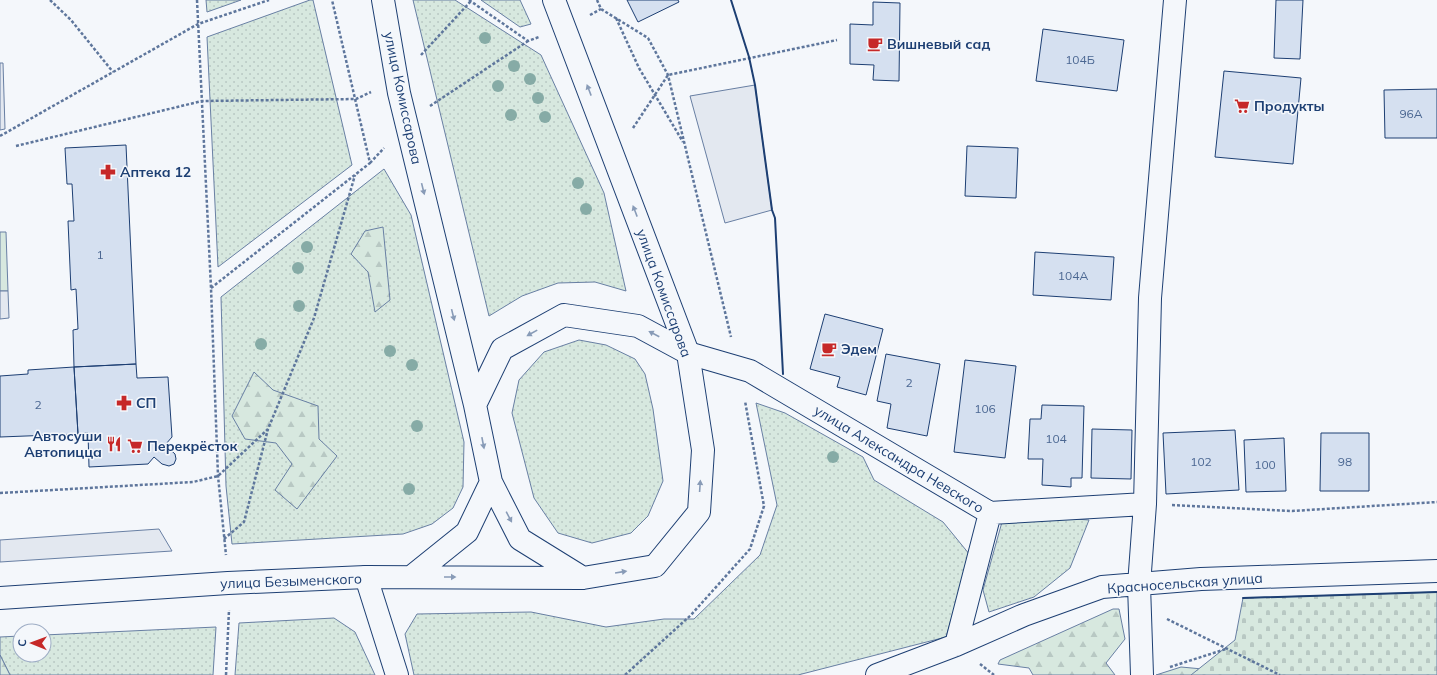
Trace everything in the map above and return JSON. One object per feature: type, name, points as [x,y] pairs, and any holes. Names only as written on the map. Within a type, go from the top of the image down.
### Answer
[{"type":"main road","name":"улица Комиссарова","points":[[382,0],[406,122],[475,405],[491,482]]},
{"type":"main road","name":"улица Комиссарова","points":[[554,0],[688,353],[703,450],[699,512],[655,566],[583,578]]},
{"type":"main road","points":[[1142,675],[1140,595],[1145,504],[1150,298],[1175,0]]},
{"type":"main road","name":"улица Александра Невского","points":[[475,405],[502,349],[564,315],[638,326],[688,353],[750,371],[990,513],[1145,504]]},
{"type":"main road","points":[[491,482],[520,539],[583,578]]},
{"type":"main road","points":[[410,577],[467,532],[491,482]]},
{"type":"main road","points":[[956,645],[990,513]]},
{"type":"main road","name":"Красносельская улица","points":[[877,675],[956,645],[1024,615],[1102,587],[1140,595],[1201,580],[1437,571]]},
{"type":"main road","points":[[366,577],[397,675]]},
{"type":"main road","name":"улица Безыменского","points":[[0,598],[228,583],[366,577],[583,578]]},
{"type":"path","points":[[50,0],[71,20],[113,72]]},
{"type":"path","points":[[197,0],[211,288],[218,476],[228,583],[230,623],[226,675]]},
{"type":"path","points":[[0,136],[198,24],[269,0]]},
{"type":"path","points":[[332,0],[370,163]]},
{"type":"path","points":[[597,0],[601,10],[648,38],[668,74],[716,280],[739,368],[764,506],[750,549],[690,615],[625,675]]},
{"type":"path","points":[[16,146],[202,101],[356,99],[397,81],[471,1]]},
{"type":"path","points":[[616,18],[639,68],[686,146]]},
{"type":"path","points":[[614,157],[668,74],[837,40]]},
{"type":"path","points":[[211,288],[370,163],[406,122],[528,41]]},
{"type":"path","points":[[224,539],[244,522],[268,429],[314,318],[355,175]]},
{"type":"path","points":[[0,493],[193,482],[218,476],[268,429]]},
{"type":"path","points":[[1145,504],[1292,511],[1437,502]]},
{"type":"path","points":[[1140,595],[1226,648],[1280,675]]},
{"type":"path","points":[[1169,668],[1226,648]]},
{"type":"green space","points":[[206,0],[241,0],[207,12]]},
{"type":"green space","points":[[313,0],[352,165],[218,267],[207,37]]},
{"type":"green space","points":[[413,0],[455,0],[541,55],[604,193],[626,291],[595,282],[558,283],[522,296],[489,316]]},
{"type":"green space","points":[[481,0],[520,0],[531,24],[520,27]]},
{"type":"green space","points":[[384,169],[411,215],[464,442],[463,487],[453,508],[432,524],[403,534],[232,544],[226,486],[221,297]]},
{"type":"green space","points":[[383,227],[390,300],[375,312],[368,272],[351,254],[365,231]]},
{"type":"green space","points":[[0,232],[6,232],[8,291],[0,291]]},
{"type":"green space","points":[[579,340],[606,345],[635,359],[645,374],[653,409],[663,481],[648,516],[631,533],[592,543],[558,533],[534,498],[512,413],[519,380],[544,352]]},
{"type":"green space","points":[[254,372],[273,390],[318,406],[319,439],[337,456],[297,509],[275,490],[292,464],[276,443],[245,439],[232,416]]},
{"type":"green space","points":[[756,403],[785,413],[863,457],[874,480],[943,522],[970,555],[946,637],[798,675],[414,675],[405,634],[417,614],[531,612],[606,627],[664,619],[694,619],[760,555],[777,505]]},
{"type":"green space","points":[[1075,519],[1089,520],[1070,568],[1034,597],[989,612],[983,590],[1002,522]]},
{"type":"green space","points":[[1437,592],[1437,675],[1191,675],[1235,640],[1243,598]]},
{"type":"green space","points":[[1113,609],[1119,609],[1125,639],[1106,663],[1115,675],[1033,675],[1029,668],[998,664],[1000,660]]},
{"type":"green space","points":[[334,618],[355,632],[375,675],[235,675],[239,623]]},
{"type":"green space","points":[[216,627],[213,675],[10,675],[0,655],[0,637],[12,636],[12,663],[52,663],[52,635]]},
{"type":"green space","points":[[0,655],[10,675],[0,675]]},
{"type":"green space","points":[[1181,667],[1267,675],[1156,675]]},
{"type":"shaded area","points":[[0,63],[3,63],[5,129],[0,130]]},
{"type":"shaded area","points":[[755,85],[772,210],[725,223],[690,96]]},
{"type":"shaded area","points":[[0,291],[8,291],[9,318],[0,319]]},
{"type":"shaded area","points":[[159,529],[172,551],[0,562],[0,540]]},
{"type":"building","points":[[627,0],[678,0],[679,2],[638,22]]},
{"type":"building","points":[[1276,0],[1303,0],[1300,59],[1274,58]]},
{"type":"building","name":"Вишневый сад","points":[[873,2],[900,3],[899,81],[873,80],[874,65],[850,64],[850,24],[873,25]]},
{"type":"building","points":[[1043,29],[1124,40],[1117,91],[1036,81]]},
{"type":"building","points":[[1224,71],[1301,78],[1293,164],[1215,157]]},
{"type":"building","points":[[1437,89],[1437,138],[1385,138],[1384,90]]},
{"type":"building","points":[[126,145],[136,364],[74,367],[73,330],[78,329],[76,289],[71,290],[68,221],[74,221],[72,184],[67,184],[65,148]]},
{"type":"building","points":[[967,146],[1018,148],[1016,198],[965,196]]},
{"type":"building","points":[[1035,252],[1114,257],[1111,300],[1033,295]]},
{"type":"building","points":[[825,314],[883,329],[866,395],[837,387],[840,377],[810,369]]},
{"type":"building","points":[[886,354],[940,364],[927,436],[887,428],[891,404],[877,401]]},
{"type":"building","points":[[965,360],[1016,366],[1005,458],[954,452]]},
{"type":"building","points":[[136,364],[137,378],[168,377],[172,437],[165,445],[175,454],[176,459],[174,464],[169,466],[162,464],[154,457],[148,464],[89,467],[88,433],[78,434],[74,367]]},
{"type":"building","points":[[74,367],[78,434],[0,437],[0,376],[28,374],[28,370]]},
{"type":"building","points":[[1042,405],[1084,406],[1082,478],[1071,478],[1071,487],[1042,485],[1043,459],[1028,459],[1030,419],[1041,419]]},
{"type":"building","points":[[1092,429],[1132,430],[1131,479],[1091,478]]},
{"type":"building","points":[[1235,430],[1239,490],[1166,494],[1163,433]]},
{"type":"building","points":[[1321,433],[1369,433],[1369,491],[1320,491]]},
{"type":"building","points":[[1284,438],[1286,491],[1246,492],[1244,440]]},
{"type":"wall","points":[[731,0],[749,57],[755,85],[772,210],[775,218],[783,374]]},
{"type":"wall","points":[[1243,598],[1437,592]]},
{"type":"place","name":"Вишневый сад","points":[[875,44]]},
{"type":"place","name":"Продукты","points":[[1242,106]]},
{"type":"place","name":"Аптека 12","points":[[108,172]]},
{"type":"place","name":"Эдем","points":[[829,349]]},
{"type":"place","name":"СП","points":[[124,403]]},
{"type":"place","name":"Автосуши Автопицца","points":[[114,444]]},
{"type":"place","name":"Перекрёсток","points":[[135,446]]}]
